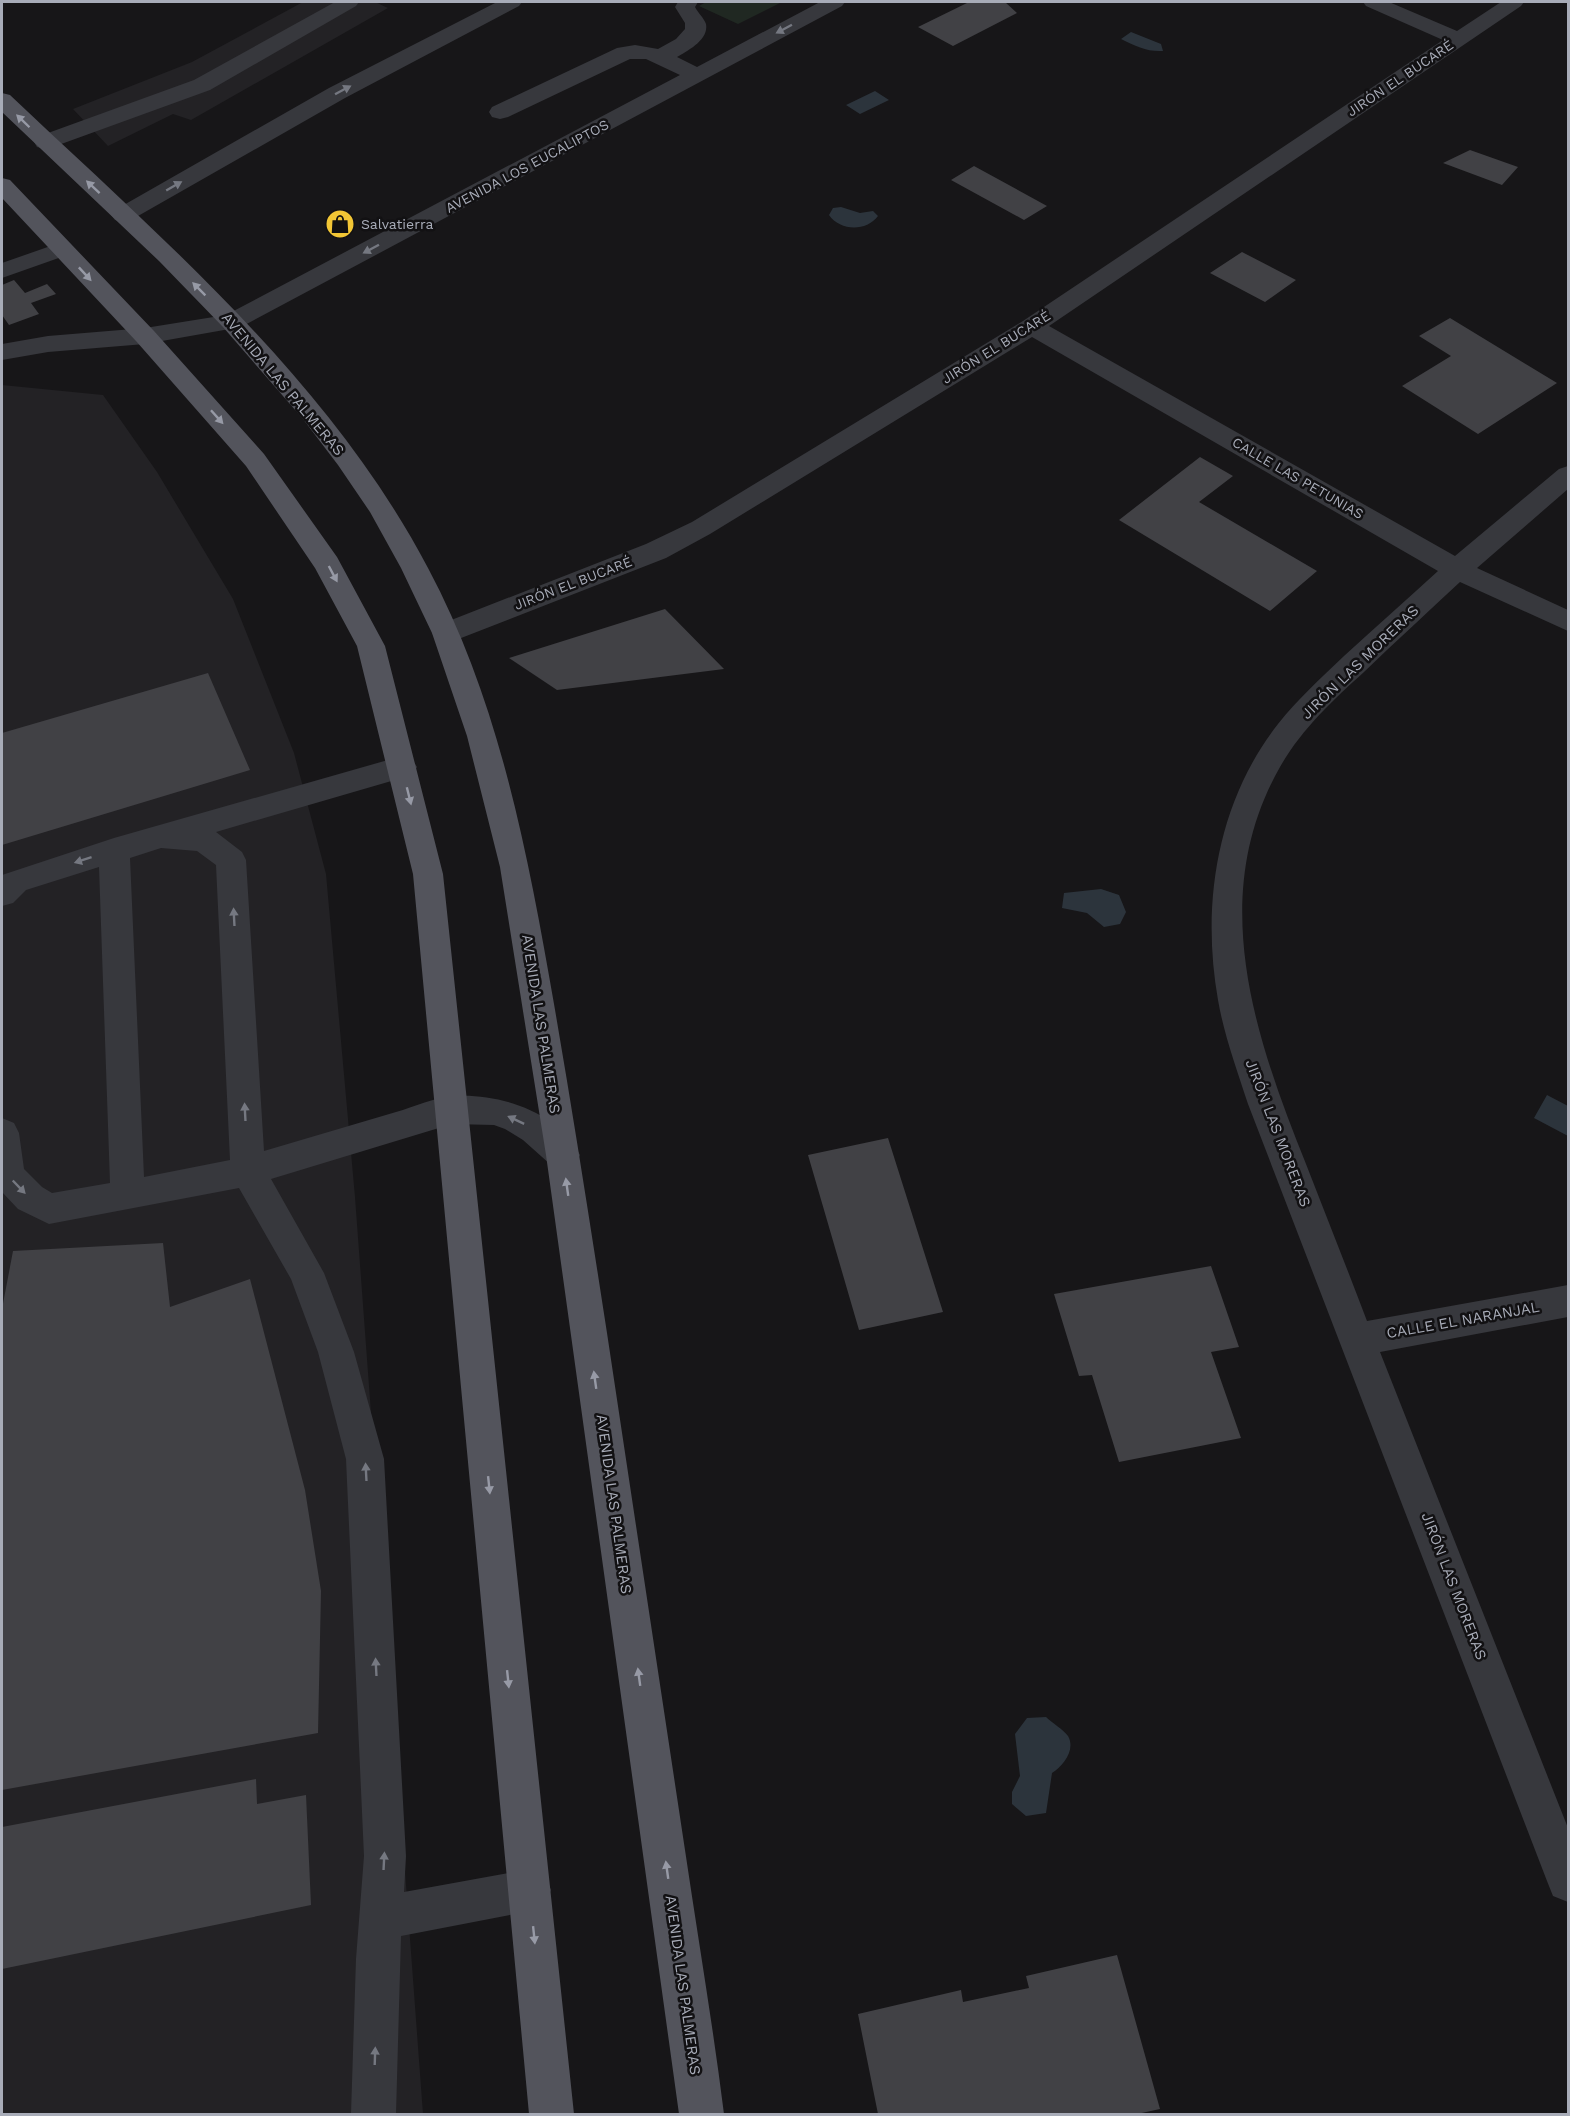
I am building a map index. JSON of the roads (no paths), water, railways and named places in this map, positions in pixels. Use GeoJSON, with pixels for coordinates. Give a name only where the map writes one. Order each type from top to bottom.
{"type":"FeatureCollection","features":[{"type":"Feature","properties":{"kind":"main road","name":"AVENIDA LAS PALMERAS"},"geometry":{"type":"LineString","coordinates":[[2,100],[232,321],[312,413],[381,508],[415,568],[446,633],[482,736],[515,867],[563,1155],[702,2115]]}},
{"type":"Feature","properties":{"kind":"main road"},"geometry":{"type":"LineString","coordinates":[[2,186],[144,336],[255,460],[327,564],[371,646],[428,874],[552,2115]]}},
{"type":"Feature","properties":{"kind":"street"},"geometry":{"type":"LineString","coordinates":[[45,142],[202,85],[349,2]]}},
{"type":"Feature","properties":{"kind":"street"},"geometry":{"type":"LineString","coordinates":[[123,215],[337,93],[512,2]]}},
{"type":"Feature","properties":{"kind":"street"},"geometry":{"type":"LineString","coordinates":[[660,57],[692,38],[696,31],[696,24],[685,7],[688,2]]}},
{"type":"Feature","properties":{"kind":"street","name":"AVENIDA LOS EUCALIPTOS"},"geometry":{"type":"LineString","coordinates":[[2,352],[48,344],[144,336],[232,321],[836,2]]}},
{"type":"Feature","properties":{"kind":"street"},"geometry":{"type":"LineString","coordinates":[[1373,2],[1457,39]]}},
{"type":"Feature","properties":{"kind":"street","name":"JIRÓN EL BUCARÉ"},"geometry":{"type":"LineString","coordinates":[[446,633],[656,551],[701,528],[1032,326],[1514,2]]}},
{"type":"Feature","properties":{"kind":"street"},"geometry":{"type":"LineString","coordinates":[[500,112],[625,53],[646,51],[696,75]]}},
{"type":"Feature","properties":{"kind":"street"},"geometry":{"type":"LineString","coordinates":[[2,272],[62,249]]}},
{"type":"Feature","properties":{"kind":"street","name":"CALLE LAS PETUNIAS"},"geometry":{"type":"LineString","coordinates":[[1032,326],[1456,569],[1569,621]]}},
{"type":"Feature","properties":{"kind":"street","name":"JIRÓN LAS MORERAS"},"geometry":{"type":"LineString","coordinates":[[1569,474],[1456,569],[1338,679],[1287,733],[1267,764],[1251,796],[1236,843],[1229,894],[1228,947],[1234,998],[1246,1050],[1569,1881]]}},
{"type":"Feature","properties":{"kind":"street"},"geometry":{"type":"LineString","coordinates":[[2,894],[15,881],[161,836],[402,767]]}},
{"type":"Feature","properties":{"kind":"street"},"geometry":{"type":"LineString","coordinates":[[161,836],[204,840],[231,860],[248,1171],[306,1273],[336,1352],[365,1459],[385,1856],[380,1918],[373,2115]]}},
{"type":"Feature","properties":{"kind":"street"},"geometry":{"type":"LineString","coordinates":[[114,850],[129,1195]]}},
{"type":"Feature","properties":{"kind":"street"},"geometry":{"type":"LineString","coordinates":[[2,1133],[8,1176],[30,1198],[49,1209],[248,1171],[452,1110],[494,1111],[516,1118],[535,1130],[563,1155]]}},
{"type":"Feature","properties":{"kind":"street","name":"CALLE EL NARANJAL"},"geometry":{"type":"LineString","coordinates":[[1358,1339],[1569,1300]]}},
{"type":"Feature","properties":{"kind":"street"},"geometry":{"type":"LineString","coordinates":[[380,1918],[530,1890]]}},
{"type":"Feature","properties":{"kind":"place","name":"Salvatierra"},"geometry":{"type":"Point","coordinates":[340,224]}}]}
